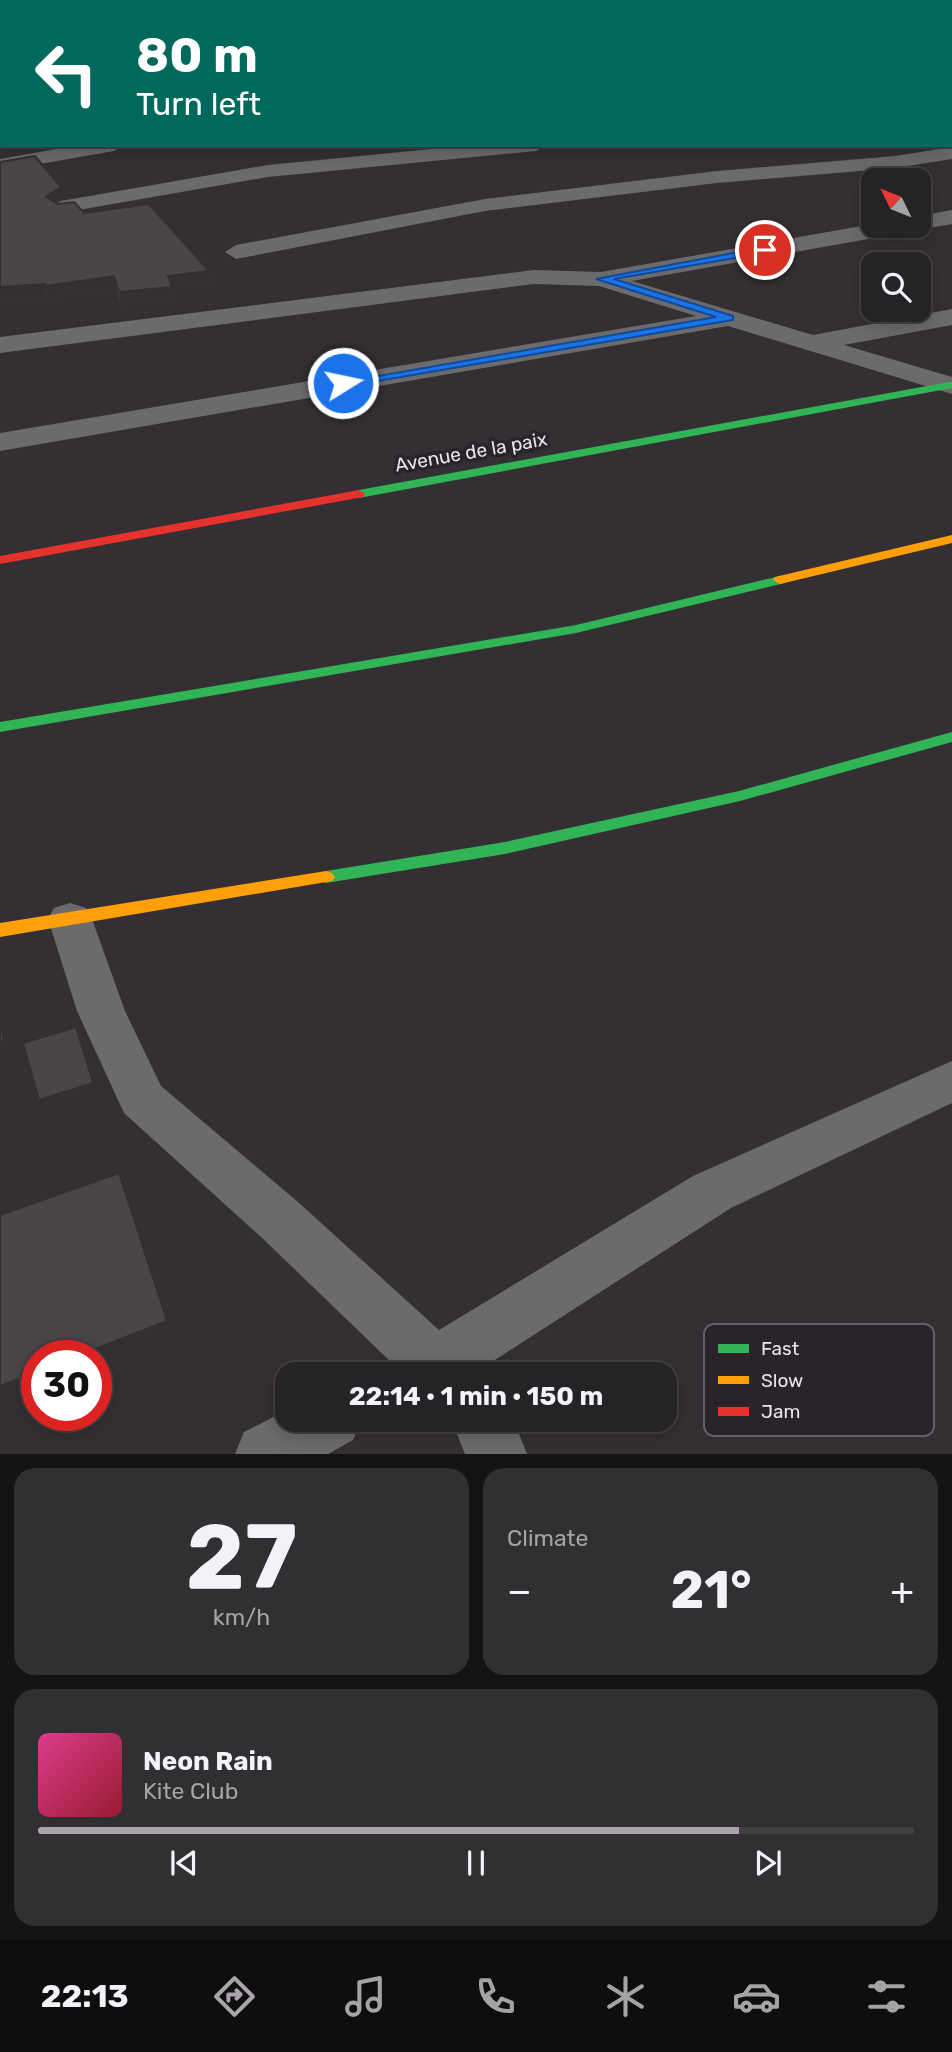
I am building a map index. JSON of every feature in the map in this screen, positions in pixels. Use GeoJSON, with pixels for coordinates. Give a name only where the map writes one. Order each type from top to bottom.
{"type":"FeatureCollection","features":[{"type":"Feature","properties":{"kind":"street"},"geometry":{"type":"LineString","coordinates":[[2,161],[100,147]]}},
{"type":"Feature","properties":{"kind":"street"},"geometry":{"type":"LineString","coordinates":[[61,207],[268,171],[515,147]]}},
{"type":"Feature","properties":{"kind":"street"},"geometry":{"type":"LineString","coordinates":[[236,252],[485,205],[717,177],[895,162],[952,152]]}},
{"type":"Feature","properties":{"kind":"street"},"geometry":{"type":"LineString","coordinates":[[931,221],[952,217]]}},
{"type":"Feature","properties":{"kind":"street"},"geometry":{"type":"LineString","coordinates":[[0,345],[534,277],[601,279],[861,233]]}},
{"type":"Feature","properties":{"kind":"street"},"geometry":{"type":"LineString","coordinates":[[601,279],[951,386]]}},
{"type":"Feature","properties":{"kind":"street"},"geometry":{"type":"LineString","coordinates":[[813,344],[952,317]]}},
{"type":"Feature","properties":{"kind":"street"},"geometry":{"type":"LineString","coordinates":[[0,442],[729,318]]}},
{"type":"Feature","properties":{"kind":"street","name":"Avenue de la paix"},"geometry":{"type":"LineString","coordinates":[[0,560],[951,386]]}},
{"type":"Feature","properties":{"kind":"street"},"geometry":{"type":"LineString","coordinates":[[0,727],[576,629],[952,539]]}},
{"type":"Feature","properties":{"kind":"street"},"geometry":{"type":"LineString","coordinates":[[0,930],[505,848],[740,796],[952,737]]}},
{"type":"Feature","properties":{"kind":"street"},"geometry":{"type":"LineString","coordinates":[[70,919],[101,1011],[142,1099],[279,1219],[423,1362]]}},
{"type":"Feature","properties":{"kind":"street"},"geometry":{"type":"LineString","coordinates":[[446,1362],[712,1192],[952,1081]]}},
{"type":"Feature","properties":{"kind":"street"},"geometry":{"type":"LineString","coordinates":[[266,1454],[307,1432]]}},
{"type":"Feature","properties":{"kind":"street"},"geometry":{"type":"LineString","coordinates":[[487,1432],[496,1454]]}},
{"type":"Feature","properties":{"kind":"building"},"geometry":{"type":"Polygon","coordinates":[[[35,156],[61,187],[46,197],[58,204],[74,202],[84,213],[149,204],[209,271],[168,276],[172,287],[119,292],[114,276],[46,286],[0,287],[0,162],[35,156]]]}},
{"type":"Feature","properties":{"kind":"building"},"geometry":{"type":"Polygon","coordinates":[[[0,1023],[4,1041],[0,1042],[0,1023]]]}},
{"type":"Feature","properties":{"kind":"building"},"geometry":{"type":"Polygon","coordinates":[[[76,1027],[93,1083],[39,1100],[23,1043],[76,1027]]]}},
{"type":"Feature","properties":{"kind":"building"},"geometry":{"type":"Polygon","coordinates":[[[119,1173],[167,1321],[112,1342],[112,1340],[21,1340],[21,1378],[0,1386],[0,1215],[119,1173]]]}},
{"type":"Feature","properties":{"kind":"traffic: fast"},"geometry":{"type":"LineString","coordinates":[[359,494],[949,385]]}},
{"type":"Feature","properties":{"kind":"traffic: fast"},"geometry":{"type":"LineString","coordinates":[[0,727],[576,629],[780,580]]}},
{"type":"Feature","properties":{"kind":"traffic: fast"},"geometry":{"type":"LineString","coordinates":[[326,877],[505,848],[740,796],[952,737]]}},
{"type":"Feature","properties":{"kind":"traffic: slow"},"geometry":{"type":"LineString","coordinates":[[780,580],[952,539]]}},
{"type":"Feature","properties":{"kind":"traffic: slow"},"geometry":{"type":"LineString","coordinates":[[0,930],[326,877]]}},
{"type":"Feature","properties":{"kind":"traffic: jam"},"geometry":{"type":"LineString","coordinates":[[0,560],[359,494]]}},
{"type":"Feature","properties":{"kind":"route"},"geometry":{"type":"LineString","coordinates":[[343,383],[729,318],[601,279],[765,250]]}}]}
